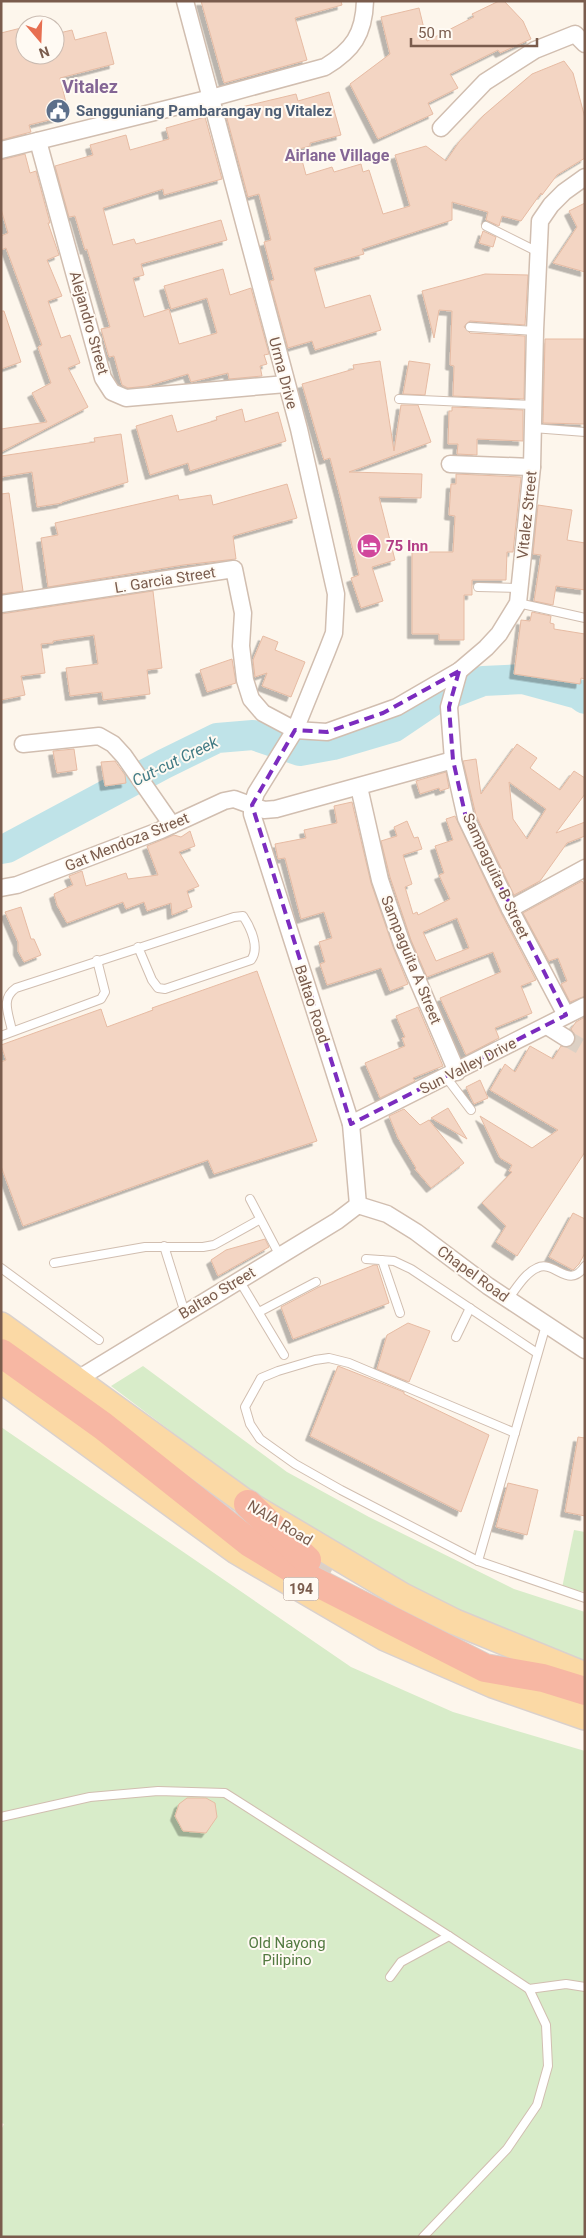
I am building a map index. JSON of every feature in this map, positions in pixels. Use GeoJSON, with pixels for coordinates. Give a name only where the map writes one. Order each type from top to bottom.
{"type":"FeatureCollection","features":[{"type":"Feature","properties":{"kind":"highway"},"geometry":{"type":"LineString","coordinates":[[1,1353],[97,1422],[250,1543],[304,1576],[485,1668],[543,1678],[585,1691]]}},
{"type":"Feature","properties":{"kind":"highway"},"geometry":{"type":"LineString","coordinates":[[248,1504],[307,1560]]}},
{"type":"Feature","properties":{"kind":"highway"},"geometry":{"type":"LineString","coordinates":[[331,1572],[447,1634],[543,1678]]}},
{"type":"Feature","properties":{"kind":"main road","name":"NAIA Road"},"geometry":{"type":"LineString","coordinates":[[1,1325],[248,1504],[404,1596],[503,1643],[585,1675]]}},
{"type":"Feature","properties":{"kind":"main road","name":"194"},"geometry":{"type":"LineString","coordinates":[[1,1380],[236,1552],[377,1633],[493,1685],[585,1717]]}},
{"type":"Feature","properties":{"kind":"street","name":"Urma Drive"},"geometry":{"type":"LineString","coordinates":[[185,1],[301,438],[336,594],[334,633],[287,743],[252,805]]}},
{"type":"Feature","properties":{"kind":"street"},"geometry":{"type":"LineString","coordinates":[[1,150],[325,67],[350,49],[364,19],[365,1]]}},
{"type":"Feature","properties":{"kind":"street"},"geometry":{"type":"LineString","coordinates":[[441,128],[485,82],[535,50],[575,34],[585,44]]}},
{"type":"Feature","properties":{"kind":"street","name":"Alejandro Street"},"geometry":{"type":"LineString","coordinates":[[38,140],[103,378],[112,392],[126,398],[286,384]]}},
{"type":"Feature","properties":{"kind":"street","name":"Vitalez Street"},"geometry":{"type":"LineString","coordinates":[[287,743],[327,732],[397,707],[459,671],[486,648],[498,634],[518,595],[532,467],[540,221],[551,204],[585,177]]}},
{"type":"Feature","properties":{"kind":"street"},"geometry":{"type":"LineString","coordinates":[[450,464],[532,467]]}},
{"type":"Feature","properties":{"kind":"street","name":"L. Garcia Street"},"geometry":{"type":"LineString","coordinates":[[1,604],[234,569],[243,613],[241,646],[245,680],[251,699],[287,743]]}},
{"type":"Feature","properties":{"kind":"street","name":"Sampaguita B Street"},"geometry":{"type":"LineString","coordinates":[[459,671],[449,707],[452,760],[466,818],[510,909],[566,1015]]}},
{"type":"Feature","properties":{"kind":"street"},"geometry":{"type":"LineString","coordinates":[[23,744],[99,736],[113,744],[142,780],[172,825]]}},
{"type":"Feature","properties":{"kind":"street"},"geometry":{"type":"LineString","coordinates":[[252,805],[264,810],[276,809],[452,760]]}},
{"type":"Feature","properties":{"kind":"street","name":"Sampaguita A Street"},"geometry":{"type":"LineString","coordinates":[[359,786],[380,880],[402,944],[452,1075]]}},
{"type":"Feature","properties":{"kind":"street","name":"Gat Mendoza Street"},"geometry":{"type":"LineString","coordinates":[[1,888],[17,885],[172,825],[224,800],[234,799],[252,805]]}},
{"type":"Feature","properties":{"kind":"street","name":"Baltao Road"},"geometry":{"type":"LineString","coordinates":[[252,805],[254,822],[351,1124],[358,1205]]}},
{"type":"Feature","properties":{"kind":"street"},"geometry":{"type":"LineString","coordinates":[[510,909],[585,868]]}},
{"type":"Feature","properties":{"kind":"street","name":"Sun Valley Drive"},"geometry":{"type":"LineString","coordinates":[[351,1124],[452,1075],[585,1006]]}},
{"type":"Feature","properties":{"kind":"street"},"geometry":{"type":"LineString","coordinates":[[547,1026],[566,1038]]}},
{"type":"Feature","properties":{"kind":"street","name":"Baltao Street"},"geometry":{"type":"LineString","coordinates":[[76,1380],[280,1256],[358,1205]]}},
{"type":"Feature","properties":{"kind":"street","name":"Chapel Road"},"geometry":{"type":"LineString","coordinates":[[358,1205],[387,1214],[416,1232],[508,1300],[585,1350]]}},
{"type":"Feature","properties":{"kind":"lane"},"geometry":{"type":"LineString","coordinates":[[486,226],[538,252]]}},
{"type":"Feature","properties":{"kind":"lane"},"geometry":{"type":"LineString","coordinates":[[470,327],[535,331]]}},
{"type":"Feature","properties":{"kind":"lane"},"geometry":{"type":"LineString","coordinates":[[399,399],[533,405]]}},
{"type":"Feature","properties":{"kind":"lane"},"geometry":{"type":"LineString","coordinates":[[533,428],[585,432]]}},
{"type":"Feature","properties":{"kind":"lane"},"geometry":{"type":"LineString","coordinates":[[478,587],[518,595],[585,618]]}},
{"type":"Feature","properties":{"kind":"lane"},"geometry":{"type":"LineString","coordinates":[[12,1031],[5,1000],[9,992],[97,960],[138,947],[234,917],[243,916],[248,923],[256,948],[255,955],[250,960],[165,989],[158,988],[152,980],[138,947]]}},
{"type":"Feature","properties":{"kind":"lane"},"geometry":{"type":"LineString","coordinates":[[1,1036],[101,999],[105,992],[97,960]]}},
{"type":"Feature","properties":{"kind":"lane"},"geometry":{"type":"LineString","coordinates":[[452,1075],[471,1110]]}},
{"type":"Feature","properties":{"kind":"lane"},"geometry":{"type":"LineString","coordinates":[[250,1199],[259,1220],[280,1256]]}},
{"type":"Feature","properties":{"kind":"lane"},"geometry":{"type":"LineString","coordinates":[[54,1263],[145,1247],[203,1247],[214,1245],[259,1220]]}},
{"type":"Feature","properties":{"kind":"lane"},"geometry":{"type":"LineString","coordinates":[[164,1246],[185,1314]]}},
{"type":"Feature","properties":{"kind":"lane"},"geometry":{"type":"LineString","coordinates":[[366,1258],[394,1262],[411,1269],[537,1353]]}},
{"type":"Feature","properties":{"kind":"lane"},"geometry":{"type":"LineString","coordinates":[[382,1260],[400,1313]]}},
{"type":"Feature","properties":{"kind":"lane"},"geometry":{"type":"LineString","coordinates":[[508,1300],[519,1284],[535,1268],[547,1266],[568,1276],[573,1276],[585,1266]]}},
{"type":"Feature","properties":{"kind":"lane"},"geometry":{"type":"LineString","coordinates":[[1,1268],[99,1340]]}},
{"type":"Feature","properties":{"kind":"lane"},"geometry":{"type":"LineString","coordinates":[[239,1280],[284,1355]]}},
{"type":"Feature","properties":{"kind":"lane"},"geometry":{"type":"LineString","coordinates":[[258,1312],[316,1282]]}},
{"type":"Feature","properties":{"kind":"lane"},"geometry":{"type":"LineString","coordinates":[[456,1337],[470,1308]]}},
{"type":"Feature","properties":{"kind":"lane"},"geometry":{"type":"LineString","coordinates":[[478,1562],[546,1325]]}},
{"type":"Feature","properties":{"kind":"lane"},"geometry":{"type":"LineString","coordinates":[[515,1433],[349,1363],[329,1358],[296,1365],[261,1378],[245,1407],[250,1424],[260,1439],[295,1464],[478,1562],[585,1598]]}},
{"type":"Feature","properties":{"kind":"lane"},"geometry":{"type":"LineString","coordinates":[[1,1817],[90,1797],[158,1791],[226,1793],[529,1989],[546,2025],[548,2066],[537,2106],[507,2149],[423,2237]]}},
{"type":"Feature","properties":{"kind":"lane"},"geometry":{"type":"LineString","coordinates":[[390,1977],[401,1962],[449,1936]]}},
{"type":"Feature","properties":{"kind":"lane"},"geometry":{"type":"LineString","coordinates":[[529,1989],[566,1984],[585,1987]]}},
{"type":"Feature","properties":{"kind":"highlighted area"},"geometry":{"type":"Polygon","coordinates":[[[459,671],[449,707],[453,760],[466,818],[566,1015],[351,1124],[252,805],[295,730],[327,732],[383,713],[459,671]]]}},
{"type":"Feature","properties":{"kind":"green space"},"geometry":{"type":"Polygon","coordinates":[[[143,1366],[287,1472],[369,1517],[514,1589],[585,1612],[585,1662],[481,1620],[405,1584],[344,1551],[276,1507],[209,1460],[111,1386],[143,1366]]]}},
{"type":"Feature","properties":{"kind":"green space","name":"Old Nayong Pilipino"},"geometry":{"type":"Polygon","coordinates":[[[1,1427],[351,1667],[453,1712],[585,1751],[585,2237],[1,2237],[1,2130],[4,2124],[1,2123],[1,1427]]]}},
{"type":"Feature","properties":{"kind":"green space"},"geometry":{"type":"Polygon","coordinates":[[[574,1530],[585,1532],[585,1592],[562,1588],[574,1530]]]}},
{"type":"Feature","properties":{"kind":"building"},"geometry":{"type":"Polygon","coordinates":[[[201,1],[341,1],[342,5],[295,18],[307,60],[224,83],[201,1]]]}},
{"type":"Feature","properties":{"kind":"building"},"geometry":{"type":"Polygon","coordinates":[[[499,1],[504,1],[523,21],[531,39],[500,53],[498,50],[450,74],[458,88],[428,103],[433,114],[378,139],[350,84],[390,54],[381,17],[419,8],[427,41],[474,17],[472,14],[499,1]]]}},
{"type":"Feature","properties":{"kind":"building"},"geometry":{"type":"Polygon","coordinates":[[[15,30],[15,65],[65,65],[65,32],[72,30],[75,40],[106,32],[114,64],[60,78],[69,115],[29,125],[31,132],[1,140],[1,33],[15,30]]]}},
{"type":"Feature","properties":{"kind":"building"},"geometry":{"type":"Polygon","coordinates":[[[564,61],[573,73],[585,118],[585,158],[557,175],[542,195],[541,193],[521,221],[502,216],[499,226],[486,220],[488,212],[452,202],[452,220],[362,249],[364,254],[314,268],[325,308],[370,295],[381,330],[315,350],[312,341],[288,348],[270,281],[274,280],[264,242],[271,240],[259,194],[248,197],[225,111],[296,94],[298,101],[329,92],[341,135],[310,143],[310,146],[299,149],[306,175],[332,167],[334,172],[361,164],[363,172],[369,170],[383,214],[410,206],[395,155],[426,146],[446,161],[459,142],[484,115],[532,74],[564,61]]]}},
{"type":"Feature","properties":{"kind":"building"},"geometry":{"type":"Polygon","coordinates":[[[205,117],[222,179],[164,195],[163,189],[103,208],[113,245],[134,239],[136,244],[221,220],[227,240],[141,264],[144,275],[133,278],[144,317],[169,309],[179,344],[217,333],[207,298],[171,309],[164,286],[223,269],[230,295],[251,288],[269,354],[264,355],[267,364],[260,366],[262,376],[229,379],[228,373],[191,382],[188,374],[147,386],[128,388],[122,385],[114,356],[109,357],[101,329],[110,327],[87,249],[85,250],[75,216],[69,217],[55,166],[93,155],[90,145],[126,135],[130,150],[169,139],[166,128],[205,117]]]}},
{"type":"Feature","properties":{"kind":"building"},"geometry":{"type":"Polygon","coordinates":[[[25,154],[30,173],[36,171],[50,223],[48,223],[59,255],[47,260],[62,296],[48,301],[61,338],[70,335],[80,363],[68,368],[88,407],[1,452],[1,429],[47,422],[32,393],[51,383],[38,347],[42,345],[6,248],[1,250],[1,236],[8,233],[1,209],[1,160],[25,154]]]}},
{"type":"Feature","properties":{"kind":"building"},"geometry":{"type":"Polygon","coordinates":[[[585,203],[585,272],[553,263],[577,227],[569,211],[585,203]]]}},
{"type":"Feature","properties":{"kind":"building"},"geometry":{"type":"Polygon","coordinates":[[[483,231],[496,237],[493,247],[479,243],[483,231]]]}},
{"type":"Feature","properties":{"kind":"building"},"geometry":{"type":"Polygon","coordinates":[[[485,274],[528,275],[525,325],[470,321],[464,327],[470,333],[525,336],[524,399],[453,396],[454,366],[450,365],[452,311],[439,310],[434,338],[422,291],[485,274]]]}},
{"type":"Feature","properties":{"kind":"building"},"geometry":{"type":"Polygon","coordinates":[[[1,311],[4,311],[21,362],[1,369],[1,311]]]}},
{"type":"Feature","properties":{"kind":"building"},"geometry":{"type":"Polygon","coordinates":[[[545,339],[585,339],[585,424],[543,423],[545,339]]]}},
{"type":"Feature","properties":{"kind":"building"},"geometry":{"type":"Polygon","coordinates":[[[380,361],[394,451],[401,405],[418,405],[431,442],[349,472],[422,474],[421,498],[379,497],[395,560],[372,567],[383,601],[361,608],[351,578],[359,575],[330,458],[324,460],[302,384],[354,369],[353,365],[380,361]]]}},
{"type":"Feature","properties":{"kind":"building"},"geometry":{"type":"Polygon","coordinates":[[[409,361],[430,364],[425,395],[403,394],[409,361]]]}},
{"type":"Feature","properties":{"kind":"building"},"geometry":{"type":"Polygon","coordinates":[[[452,407],[523,410],[523,441],[477,439],[477,455],[457,454],[458,444],[448,444],[449,411],[452,411],[452,407]]]}},
{"type":"Feature","properties":{"kind":"building"},"geometry":{"type":"Polygon","coordinates":[[[242,409],[245,422],[278,412],[286,441],[190,471],[188,463],[150,475],[136,426],[172,415],[177,432],[217,420],[216,417],[242,409]]]}},
{"type":"Feature","properties":{"kind":"building"},"geometry":{"type":"Polygon","coordinates":[[[121,434],[128,482],[62,503],[37,507],[32,472],[1,477],[1,456],[95,442],[94,438],[121,434]]]}},
{"type":"Feature","properties":{"kind":"building"},"geometry":{"type":"Polygon","coordinates":[[[456,474],[521,477],[513,552],[507,552],[506,580],[472,580],[472,595],[464,595],[464,640],[439,640],[439,634],[412,634],[412,552],[453,552],[455,516],[449,515],[451,484],[456,484],[456,474]]]}},
{"type":"Feature","properties":{"kind":"building"},"geometry":{"type":"Polygon","coordinates":[[[287,484],[297,518],[233,536],[236,559],[183,565],[48,587],[41,538],[58,535],[55,523],[178,495],[179,500],[211,495],[213,505],[287,484]]]}},
{"type":"Feature","properties":{"kind":"building"},"geometry":{"type":"Polygon","coordinates":[[[9,493],[23,591],[1,594],[1,494],[9,493]]]}},
{"type":"Feature","properties":{"kind":"building"},"geometry":{"type":"Polygon","coordinates":[[[538,505],[572,510],[567,540],[585,543],[585,590],[556,586],[553,605],[534,601],[541,555],[533,554],[538,505]]]}},
{"type":"Feature","properties":{"kind":"building"},"geometry":{"type":"Polygon","coordinates":[[[153,591],[162,668],[147,670],[150,694],[103,700],[102,692],[70,696],[66,668],[98,664],[94,635],[41,644],[45,673],[21,676],[25,695],[1,700],[1,614],[153,591]]]}},
{"type":"Feature","properties":{"kind":"building"},"geometry":{"type":"Polygon","coordinates":[[[532,612],[551,616],[550,623],[554,624],[554,629],[585,634],[585,679],[581,678],[580,684],[514,674],[521,620],[530,621],[532,612]]]}},
{"type":"Feature","properties":{"kind":"building"},"geometry":{"type":"Polygon","coordinates":[[[263,636],[278,642],[275,650],[305,662],[291,697],[262,686],[267,673],[255,677],[253,660],[263,636]]]}},
{"type":"Feature","properties":{"kind":"building"},"geometry":{"type":"Polygon","coordinates":[[[232,659],[236,683],[207,692],[200,670],[232,659]]]}},
{"type":"Feature","properties":{"kind":"building"},"geometry":{"type":"Polygon","coordinates":[[[517,744],[537,758],[530,768],[560,790],[574,771],[585,778],[585,794],[556,833],[585,822],[585,836],[567,843],[540,881],[514,895],[476,815],[463,761],[476,759],[481,794],[517,744]],[[509,782],[513,819],[527,839],[546,809],[509,782]]]}},
{"type":"Feature","properties":{"kind":"building"},"geometry":{"type":"Polygon","coordinates":[[[74,749],[77,770],[57,773],[53,751],[74,749]]]}},
{"type":"Feature","properties":{"kind":"building"},"geometry":{"type":"Polygon","coordinates":[[[115,761],[125,775],[126,783],[105,786],[101,762],[115,761]]]}},
{"type":"Feature","properties":{"kind":"building"},"geometry":{"type":"Polygon","coordinates":[[[446,772],[449,788],[440,791],[439,788],[420,794],[416,781],[446,772]]]}},
{"type":"Feature","properties":{"kind":"building"},"geometry":{"type":"Polygon","coordinates":[[[352,802],[371,883],[408,984],[390,991],[381,968],[327,985],[320,964],[325,962],[319,942],[332,938],[324,912],[301,919],[285,858],[278,859],[275,844],[306,838],[304,830],[337,823],[334,806],[352,802]]]}},
{"type":"Feature","properties":{"kind":"building"},"geometry":{"type":"Polygon","coordinates":[[[455,816],[501,913],[536,980],[521,986],[532,1013],[495,1028],[499,1038],[466,1055],[440,998],[501,972],[493,952],[427,977],[411,940],[390,877],[381,841],[397,836],[394,827],[407,821],[414,838],[418,837],[422,849],[403,855],[412,884],[405,887],[413,914],[417,912],[418,915],[450,899],[439,875],[444,873],[435,846],[453,840],[446,819],[455,816]],[[457,918],[423,932],[436,961],[469,948],[457,918]]]}},
{"type":"Feature","properties":{"kind":"building"},"geometry":{"type":"Polygon","coordinates":[[[190,831],[195,846],[179,852],[199,886],[187,891],[192,907],[172,915],[171,903],[147,911],[144,902],[126,909],[123,902],[67,923],[57,905],[54,894],[73,885],[69,876],[82,871],[86,886],[126,873],[128,879],[158,875],[147,846],[174,835],[181,837],[190,831]]]}},
{"type":"Feature","properties":{"kind":"building"},"geometry":{"type":"Polygon","coordinates":[[[582,881],[585,885],[585,996],[570,1002],[561,984],[567,981],[558,958],[549,961],[523,913],[582,881]]]}},
{"type":"Feature","properties":{"kind":"building"},"geometry":{"type":"Polygon","coordinates":[[[21,907],[31,939],[34,939],[41,955],[24,962],[18,951],[18,942],[5,912],[21,907]]]}},
{"type":"Feature","properties":{"kind":"building"},"geometry":{"type":"Polygon","coordinates":[[[257,971],[317,1141],[214,1174],[208,1160],[23,1226],[1,1166],[1,1062],[6,1060],[1,1045],[101,1009],[107,1027],[153,1010],[152,1008],[257,971]]]}},
{"type":"Feature","properties":{"kind":"building"},"geometry":{"type":"Polygon","coordinates":[[[418,1007],[443,1066],[413,1078],[415,1081],[380,1098],[365,1063],[405,1046],[402,1038],[405,1037],[396,1016],[418,1007]]]}},
{"type":"Feature","properties":{"kind":"building"},"geometry":{"type":"Polygon","coordinates":[[[585,1017],[585,1152],[517,1256],[496,1242],[506,1226],[482,1203],[512,1172],[509,1171],[512,1165],[500,1158],[480,1116],[532,1148],[558,1130],[490,1090],[505,1064],[515,1072],[530,1046],[553,1059],[561,1046],[571,1047],[576,1038],[571,1029],[576,1022],[585,1017]]]}},
{"type":"Feature","properties":{"kind":"building"},"geometry":{"type":"Polygon","coordinates":[[[480,1080],[488,1098],[474,1104],[466,1087],[480,1080]]]}},
{"type":"Feature","properties":{"kind":"building"},"geometry":{"type":"Polygon","coordinates":[[[448,1108],[467,1139],[431,1118],[448,1108]]]}},
{"type":"Feature","properties":{"kind":"building"},"geometry":{"type":"Polygon","coordinates":[[[404,1109],[420,1125],[429,1120],[464,1163],[431,1188],[415,1169],[398,1138],[389,1116],[404,1109]]]}},
{"type":"Feature","properties":{"kind":"building"},"geometry":{"type":"Polygon","coordinates":[[[573,1213],[585,1219],[585,1253],[573,1270],[549,1257],[573,1213]]]}},
{"type":"Feature","properties":{"kind":"building"},"geometry":{"type":"Polygon","coordinates":[[[265,1239],[269,1247],[218,1276],[211,1260],[226,1250],[265,1239]]]}},
{"type":"Feature","properties":{"kind":"building"},"geometry":{"type":"Polygon","coordinates":[[[377,1265],[389,1303],[293,1339],[281,1307],[319,1287],[377,1265]]]}},
{"type":"Feature","properties":{"kind":"building"},"geometry":{"type":"Polygon","coordinates":[[[408,1323],[430,1331],[409,1382],[377,1369],[387,1335],[408,1323]]]}},
{"type":"Feature","properties":{"kind":"building"},"geometry":{"type":"Polygon","coordinates":[[[338,1366],[404,1392],[404,1394],[489,1435],[461,1512],[310,1436],[338,1366]]]}},
{"type":"Feature","properties":{"kind":"building"},"geometry":{"type":"Polygon","coordinates":[[[578,1437],[585,1438],[585,1516],[565,1512],[578,1437]]]}},
{"type":"Feature","properties":{"kind":"building"},"geometry":{"type":"Polygon","coordinates":[[[508,1483],[538,1490],[527,1535],[496,1527],[508,1483]]]}},
{"type":"Feature","properties":{"kind":"building"},"geometry":{"type":"Polygon","coordinates":[[[187,1798],[206,1798],[215,1803],[217,1817],[206,1833],[183,1831],[175,1816],[179,1804],[187,1798]]]}},
{"type":"Feature","properties":{"kind":"waterway","name":"Cut-cut Creek"},"geometry":{"type":"LineString","coordinates":[[1,849],[7,848],[164,764],[217,738],[253,735],[300,751],[333,745],[394,727],[434,700],[483,681],[523,679],[578,694],[585,699]]}},
{"type":"Feature","properties":{"kind":"tunnel"},"geometry":{"type":"LineString","coordinates":[[566,1038],[585,1049]]}},
{"type":"Feature","properties":{"kind":"tunnel"},"geometry":{"type":"LineString","coordinates":[[307,1560],[331,1572]]}},
{"type":"Feature","properties":{"kind":"place","name":"Sangguniang Pambarangay ng Vitalez"},"geometry":{"type":"Point","coordinates":[58,111]}},
{"type":"Feature","properties":{"kind":"place","name":"75 Inn"},"geometry":{"type":"Point","coordinates":[369,546]}},
{"type":"Feature","properties":{"kind":"district","name":"Vitalez"},"geometry":{"type":"Point","coordinates":[90,86]}},
{"type":"Feature","properties":{"kind":"district","name":"Airlane Village"},"geometry":{"type":"Point","coordinates":[337,155]}}]}
